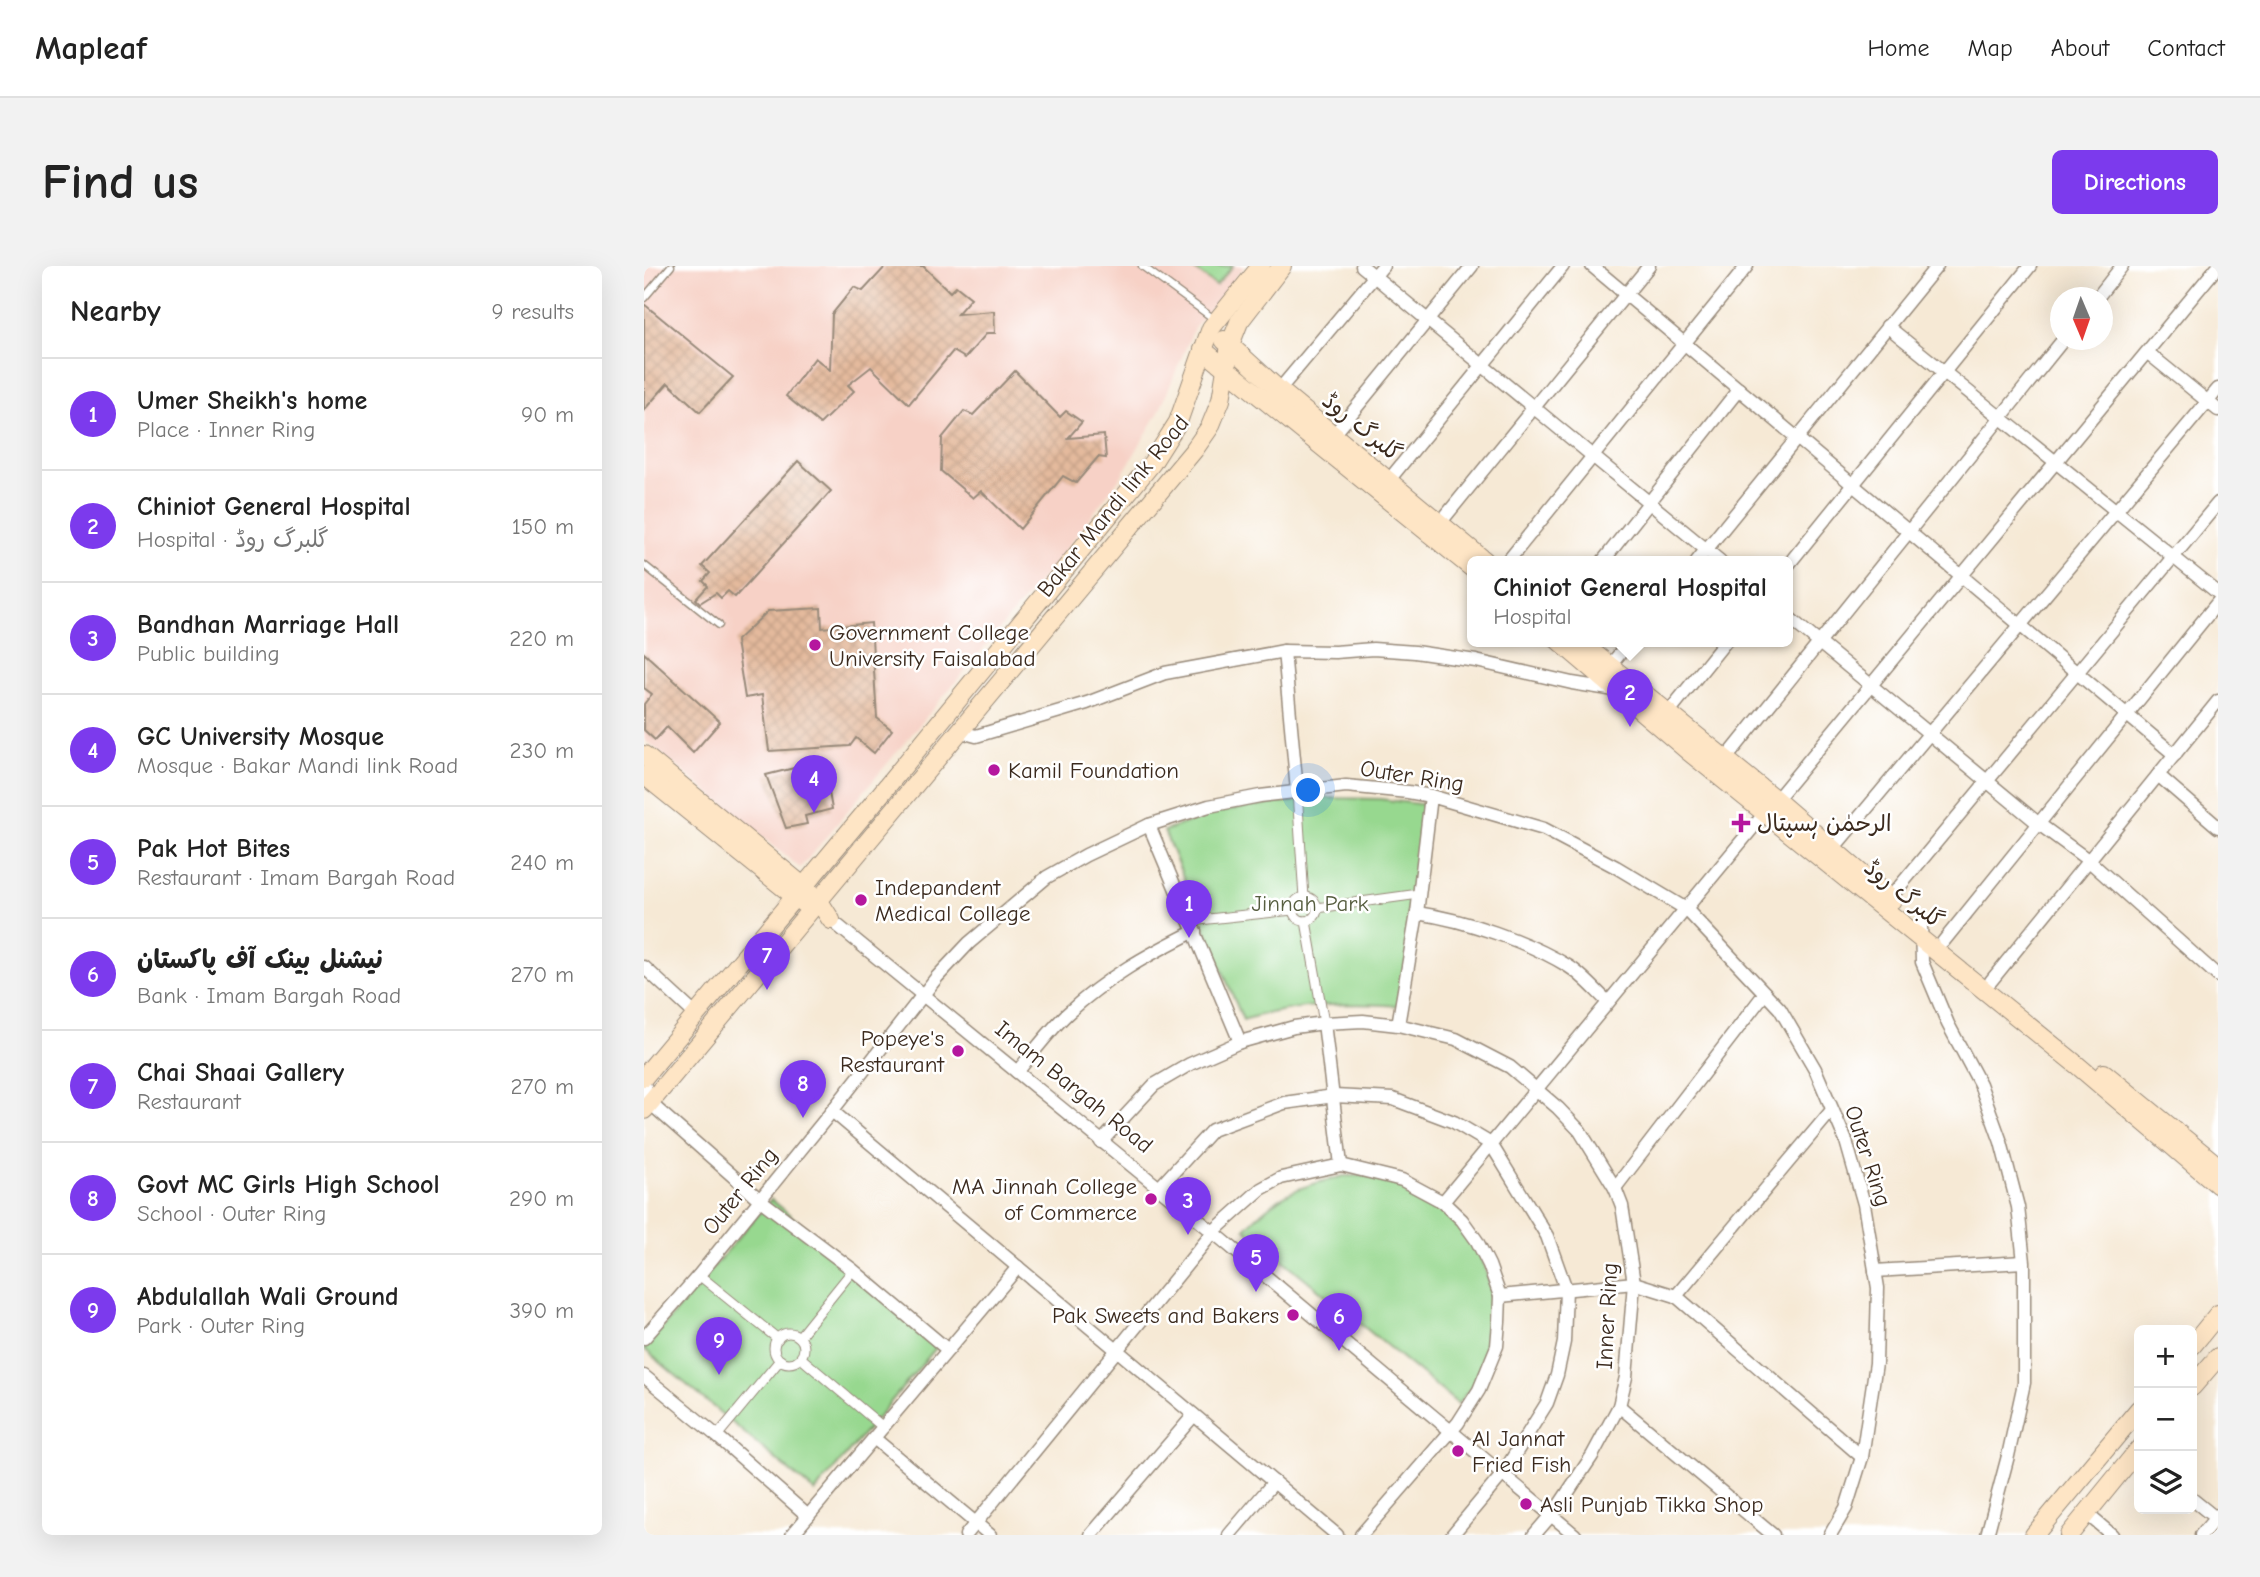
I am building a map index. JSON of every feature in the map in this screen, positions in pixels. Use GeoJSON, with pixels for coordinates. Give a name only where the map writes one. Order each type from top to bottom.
{"type":"FeatureCollection","features":[{"type":"Feature","properties":{"kind":"main road","name":"Bakar Mandi link Road"},"geometry":{"type":"LineString","coordinates":[[644,1077],[1152,463],[1178,422],[1214,324],[1261,266]]}},
{"type":"Feature","properties":{"kind":"main road","name":"Bakar Mandi link Road"},"geometry":{"type":"LineString","coordinates":[[647,1107],[1194,450],[1210,427],[1221,400],[1230,345],[1239,322],[1282,266]]}},
{"type":"Feature","properties":{"kind":"main road","name":"گلبرگ روڈ"},"geometry":{"type":"LineString","coordinates":[[1214,324],[1230,345],[1279,390],[1479,556]]}},
{"type":"Feature","properties":{"kind":"main road","name":"گلبرگ روڈ"},"geometry":{"type":"LineString","coordinates":[[1203,350],[1467,564]]}},
{"type":"Feature","properties":{"kind":"main road","name":"گلبرگ روڈ"},"geometry":{"type":"LineString","coordinates":[[1566,647],[1770,807],[2218,1185]]}},
{"type":"Feature","properties":{"kind":"main road","name":"گلبرگ روڈ"},"geometry":{"type":"LineString","coordinates":[[1586,647],[1725,760],[1770,807],[1832,850],[1890,898],[1922,933],[1943,942],[2218,1166]]}},
{"type":"Feature","properties":{"kind":"main road","name":"Imam Bargah Road"},"geometry":{"type":"LineString","coordinates":[[644,755],[799,892]]}},
{"type":"Feature","properties":{"kind":"main road","name":"Imam Bargah Road"},"geometry":{"type":"LineString","coordinates":[[644,775],[816,905],[831,920]]}},
{"type":"Feature","properties":{"kind":"main road"},"geometry":{"type":"LineString","coordinates":[[2197,1340],[2218,1314]]}},
{"type":"Feature","properties":{"kind":"main road"},"geometry":{"type":"LineString","coordinates":[[2197,1381],[2218,1357]]}},
{"type":"Feature","properties":{"kind":"main road"},"geometry":{"type":"LineString","coordinates":[[2034,1535],[2134,1415]]}},
{"type":"Feature","properties":{"kind":"main road"},"geometry":{"type":"LineString","coordinates":[[2069,1535],[2134,1458]]}},
{"type":"Feature","properties":{"kind":"street"},"geometry":{"type":"LineString","coordinates":[[1363,266],[1378,271],[1428,321],[1714,556]]}},
{"type":"Feature","properties":{"kind":"street"},"geometry":{"type":"LineString","coordinates":[[1333,436],[1472,266]]}},
{"type":"Feature","properties":{"kind":"street"},"geometry":{"type":"LineString","coordinates":[[1389,481],[1563,266]]}},
{"type":"Feature","properties":{"kind":"street"},"geometry":{"type":"LineString","coordinates":[[1592,266],[2175,755]]}},
{"type":"Feature","properties":{"kind":"street"},"geometry":{"type":"LineString","coordinates":[[1440,523],[1649,266]]}},
{"type":"Feature","properties":{"kind":"street"},"geometry":{"type":"LineString","coordinates":[[1512,556],[1746,266]]}},
{"type":"Feature","properties":{"kind":"street"},"geometry":{"type":"LineString","coordinates":[[1701,556],[1937,266]]}},
{"type":"Feature","properties":{"kind":"street"},"geometry":{"type":"LineString","coordinates":[[1793,558],[2030,266]]}},
{"type":"Feature","properties":{"kind":"street"},"geometry":{"type":"LineString","coordinates":[[2106,287],[2122,266]]}},
{"type":"Feature","properties":{"kind":"street"},"geometry":{"type":"LineString","coordinates":[[1443,1202],[2218,266]]}},
{"type":"Feature","properties":{"kind":"street"},"geometry":{"type":"LineString","coordinates":[[1279,390],[1378,271]]}},
{"type":"Feature","properties":{"kind":"street"},"geometry":{"type":"LineString","coordinates":[[1887,326],[2218,593]]}},
{"type":"Feature","properties":{"kind":"street"},"geometry":{"type":"LineString","coordinates":[[1725,760],[2055,350]]}},
{"type":"Feature","properties":{"kind":"street"},"geometry":{"type":"LineString","coordinates":[[2148,353],[2213,406]]}},
{"type":"Feature","properties":{"kind":"street"},"geometry":{"type":"LineString","coordinates":[[1607,556],[1739,389]]}},
{"type":"Feature","properties":{"kind":"street"},"geometry":{"type":"LineString","coordinates":[[1832,850],[2116,511],[2213,406],[2218,389]]}},
{"type":"Feature","properties":{"kind":"street"},"geometry":{"type":"LineString","coordinates":[[1890,898],[2218,502]]}},
{"type":"Feature","properties":{"kind":"street"},"geometry":{"type":"LineString","coordinates":[[1943,942],[2218,602]]}},
{"type":"Feature","properties":{"kind":"street"},"geometry":{"type":"LineString","coordinates":[[1793,622],[2039,824],[2088,860],[2218,976]]}},
{"type":"Feature","properties":{"kind":"street"},"geometry":{"type":"LineString","coordinates":[[1609,667],[1625,647]]}},
{"type":"Feature","properties":{"kind":"street"},"geometry":{"type":"LineString","coordinates":[[1668,713],[1721,647]]}},
{"type":"Feature","properties":{"kind":"street"},"geometry":{"type":"LineString","coordinates":[[957,732],[976,736],[1087,703],[1166,673],[1284,651],[1335,652],[1373,649],[1415,652],[1476,661],[1572,683],[1641,693]]}},
{"type":"Feature","properties":{"kind":"street"},"geometry":{"type":"LineString","coordinates":[[1284,651],[1304,898]]}},
{"type":"Feature","properties":{"kind":"street"},"geometry":{"type":"LineString","coordinates":[[1991,981],[2218,701]]}},
{"type":"Feature","properties":{"kind":"street"},"geometry":{"type":"LineString","coordinates":[[2158,775],[2218,827]]}},
{"type":"Feature","properties":{"kind":"street","name":"Outer Ring"},"geometry":{"type":"LineString","coordinates":[[644,1338],[699,1275],[923,994],[968,943],[1046,877],[1149,825],[1209,806],[1297,791],[1346,786],[1431,796],[1544,829],[1616,867],[1686,909],[1780,1009],[1815,1069],[1846,1141],[1864,1204],[1878,1288],[1876,1363],[1862,1457],[1846,1508],[1830,1535]]}},
{"type":"Feature","properties":{"kind":"street"},"geometry":{"type":"LineString","coordinates":[[1398,1025],[1417,913],[1431,796]]}},
{"type":"Feature","properties":{"kind":"street"},"geometry":{"type":"LineString","coordinates":[[1149,825],[1240,1042]]}},
{"type":"Feature","properties":{"kind":"street"},"geometry":{"type":"LineString","coordinates":[[1317,908],[1419,894]]}},
{"type":"Feature","properties":{"kind":"street"},"geometry":{"type":"LineString","coordinates":[[1304,898],[1314,902],[1317,908],[1313,918],[1306,921],[1296,917],[1293,911],[1297,901],[1304,898]]}},
{"type":"Feature","properties":{"kind":"street"},"geometry":{"type":"LineString","coordinates":[[1017,1072],[1065,1015],[1138,959],[1193,926],[1293,911]]}},
{"type":"Feature","properties":{"kind":"street"},"geometry":{"type":"LineString","coordinates":[[1417,913],[1451,918],[1531,948],[1570,967],[1608,1002]]}},
{"type":"Feature","properties":{"kind":"street","name":"Imam Bargah Road"},"geometry":{"type":"LineString","coordinates":[[831,920],[1213,1232],[1575,1535]]}},
{"type":"Feature","properties":{"kind":"street"},"geometry":{"type":"LineString","coordinates":[[1306,921],[1324,1023],[1340,1165]]}},
{"type":"Feature","properties":{"kind":"street"},"geometry":{"type":"LineString","coordinates":[[1922,933],[1922,962],[1948,1024],[1980,1084],[2001,1142],[2018,1207],[2023,1262],[2024,1384],[1987,1535]]}},
{"type":"Feature","properties":{"kind":"street"},"geometry":{"type":"LineString","coordinates":[[644,967],[696,1014]]}},
{"type":"Feature","properties":{"kind":"street"},"geometry":{"type":"LineString","coordinates":[[1615,1188],[1765,993]]}},
{"type":"Feature","properties":{"kind":"street","name":"Inner Ring"},"geometry":{"type":"LineString","coordinates":[[1101,1142],[1154,1085],[1190,1063],[1240,1042],[1294,1027],[1324,1023],[1363,1021],[1398,1025],[1456,1039],[1510,1067],[1536,1089],[1580,1131],[1615,1188],[1622,1206],[1634,1283],[1626,1377],[1619,1406],[1592,1456],[1534,1535]]}},
{"type":"Feature","properties":{"kind":"street"},"geometry":{"type":"LineString","coordinates":[[644,1083],[647,1107],[759,1199],[853,1270],[948,1350]]}},
{"type":"Feature","properties":{"kind":"street"},"geometry":{"type":"LineString","coordinates":[[1159,1188],[1212,1130],[1284,1103],[1334,1096],[1393,1099],[1454,1122],[1490,1144],[1547,1236],[1566,1289],[1563,1342],[1557,1375],[1547,1404],[1502,1475],[1452,1535]]}},
{"type":"Feature","properties":{"kind":"street"},"geometry":{"type":"LineString","coordinates":[[1676,1296],[1832,1110]]}},
{"type":"Feature","properties":{"kind":"street"},"geometry":{"type":"LineString","coordinates":[[832,1111],[1337,1535]]}},
{"type":"Feature","properties":{"kind":"street"},"geometry":{"type":"LineString","coordinates":[[966,1535],[1213,1232],[1261,1189],[1281,1178],[1340,1165],[1402,1180],[1443,1202],[1462,1220],[1477,1241],[1500,1296],[1497,1346],[1479,1390],[1451,1430],[1361,1535]]}},
{"type":"Feature","properties":{"kind":"street"},"geometry":{"type":"LineString","coordinates":[[1875,1271],[2023,1262]]}},
{"type":"Feature","properties":{"kind":"street"},"geometry":{"type":"LineString","coordinates":[[792,1535],[1018,1267]]}},
{"type":"Feature","properties":{"kind":"street"},"geometry":{"type":"LineString","coordinates":[[799,1336],[853,1270]]}},
{"type":"Feature","properties":{"kind":"street"},"geometry":{"type":"LineString","coordinates":[[699,1275],[778,1339]]}},
{"type":"Feature","properties":{"kind":"street"},"geometry":{"type":"LineString","coordinates":[[1500,1296],[1634,1283],[1676,1296],[1862,1457]]}},
{"type":"Feature","properties":{"kind":"street"},"geometry":{"type":"LineString","coordinates":[[788,1333],[799,1336],[805,1347],[801,1358],[791,1364],[780,1360],[774,1350],[778,1339],[788,1333]]}},
{"type":"Feature","properties":{"kind":"street"},"geometry":{"type":"LineString","coordinates":[[801,1358],[884,1428]]}},
{"type":"Feature","properties":{"kind":"street"},"geometry":{"type":"LineString","coordinates":[[717,1436],[780,1360]]}},
{"type":"Feature","properties":{"kind":"street"},"geometry":{"type":"LineString","coordinates":[[644,1376],[807,1516]]}},
{"type":"Feature","properties":{"kind":"street"},"geometry":{"type":"LineString","coordinates":[[1619,1406],[1773,1535]]}},
{"type":"Feature","properties":{"kind":"street"},"geometry":{"type":"LineString","coordinates":[[1091,1535],[1194,1415]]}},
{"type":"Feature","properties":{"kind":"street"},"geometry":{"type":"LineString","coordinates":[[2117,1436],[2136,1451]]}},
{"type":"Feature","properties":{"kind":"street"},"geometry":{"type":"LineString","coordinates":[[875,1439],[990,1535]]}},
{"type":"Feature","properties":{"kind":"street"},"geometry":{"type":"LineString","coordinates":[[1229,1535],[1274,1482]]}},
{"type":"Feature","properties":{"kind":"street"},"geometry":{"type":"LineString","coordinates":[[2197,1503],[2217,1518],[2201,1535]]}},
{"type":"Feature","properties":{"kind":"street"},"geometry":{"type":"LineString","coordinates":[[2087,1514],[2112,1535]]}},
{"type":"Feature","properties":{"kind":"lane"},"geometry":{"type":"LineString","coordinates":[[644,298],[671,266]]}},
{"type":"Feature","properties":{"kind":"lane"},"geometry":{"type":"LineString","coordinates":[[1142,266],[1214,324]]}},
{"type":"Feature","properties":{"kind":"lane"},"geometry":{"type":"LineString","coordinates":[[644,565],[719,625]]}},
{"type":"Feature","properties":{"kind":"shaded area","name":"Government College University Faisalabad"},"geometry":{"type":"Polygon","coordinates":[[[644,266],[1245,266],[1194,328],[1159,412],[1122,475],[1064,552],[800,868],[644,739],[644,266]]]}},
{"type":"Feature","properties":{"kind":"green space"},"geometry":{"type":"Polygon","coordinates":[[[1190,266],[1233,266],[1216,286],[1190,266]]]}},
{"type":"Feature","properties":{"kind":"green space","name":"Jinnah Park"},"geometry":{"type":"Polygon","coordinates":[[[1330,798],[1380,799],[1427,805],[1403,1006],[1322,1006],[1283,1010],[1243,1020],[1164,831],[1216,812],[1330,798]]]}},
{"type":"Feature","properties":{"kind":"green space"},"geometry":{"type":"Polygon","coordinates":[[[1344,1176],[1384,1180],[1414,1193],[1455,1221],[1474,1243],[1487,1273],[1493,1321],[1488,1353],[1481,1373],[1458,1404],[1245,1229],[1268,1207],[1289,1193],[1344,1176]]]}},
{"type":"Feature","properties":{"kind":"green space"},"geometry":{"type":"Polygon","coordinates":[[[771,1199],[941,1342],[815,1492],[644,1349],[771,1199]]]}},
{"type":"Feature","properties":{"kind":"building"},"geometry":{"type":"Polygon","coordinates":[[[886,266],[923,266],[950,292],[956,286],[971,298],[957,314],[994,311],[995,333],[987,333],[965,358],[953,351],[909,404],[871,367],[848,385],[854,391],[820,424],[786,396],[815,358],[830,370],[832,314],[854,287],[863,291],[886,266]]]}},
{"type":"Feature","properties":{"kind":"building"},"geometry":{"type":"Polygon","coordinates":[[[644,304],[733,377],[700,412],[668,383],[644,410],[644,304]]]}},
{"type":"Feature","properties":{"kind":"building"},"geometry":{"type":"Polygon","coordinates":[[[1015,371],[1060,417],[1066,411],[1082,422],[1068,438],[1104,435],[1106,458],[1098,457],[1076,483],[1063,476],[1020,529],[981,491],[973,498],[941,471],[942,438],[964,411],[973,415],[1015,371]]]}},
{"type":"Feature","properties":{"kind":"building"},"geometry":{"type":"Polygon","coordinates":[[[798,461],[831,491],[735,597],[728,591],[721,598],[716,593],[700,603],[696,599],[708,586],[703,581],[710,573],[702,566],[798,461]]]}},
{"type":"Feature","properties":{"kind":"building"},"geometry":{"type":"Polygon","coordinates":[[[821,608],[822,628],[871,623],[877,718],[892,730],[874,753],[856,738],[850,746],[769,751],[762,695],[745,698],[736,641],[768,611],[821,608]]]}},
{"type":"Feature","properties":{"kind":"building"},"geometry":{"type":"Polygon","coordinates":[[[644,653],[720,722],[693,753],[667,727],[655,740],[644,730],[644,704],[652,694],[644,688],[644,653]]]}},
{"type":"Feature","properties":{"kind":"building"},"geometry":{"type":"Polygon","coordinates":[[[818,762],[820,774],[826,776],[832,809],[805,816],[807,824],[786,828],[766,775],[818,762]]]}},
{"type":"Feature","properties":{"kind":"place","name":"Government College University Faisalabad"},"geometry":{"type":"Point","coordinates":[815,645]}},
{"type":"Feature","properties":{"kind":"place","name":"Chiniot General Hospital"},"geometry":{"type":"Point","coordinates":[1630,727]}},
{"type":"Feature","properties":{"kind":"place","name":"Kamil Foundation"},"geometry":{"type":"Point","coordinates":[994,770]}},
{"type":"Feature","properties":{"kind":"place","name":"GC University Mosque"},"geometry":{"type":"Point","coordinates":[814,813]}},
{"type":"Feature","properties":{"kind":"place","name":"الرحمٰن ہسپتال"},"geometry":{"type":"Point","coordinates":[1741,823]}},
{"type":"Feature","properties":{"kind":"place","name":"Indepandent Medical College"},"geometry":{"type":"Point","coordinates":[861,900]}},
{"type":"Feature","properties":{"kind":"place","name":"Umer Sheikh's home"},"geometry":{"type":"Point","coordinates":[1189,938]}},
{"type":"Feature","properties":{"kind":"place","name":"Chai Shaai Gallery"},"geometry":{"type":"Point","coordinates":[767,990]}},
{"type":"Feature","properties":{"kind":"place","name":"Popeye's Restaurant"},"geometry":{"type":"Point","coordinates":[958,1051]}},
{"type":"Feature","properties":{"kind":"place","name":"Govt MC Girls High School"},"geometry":{"type":"Point","coordinates":[803,1118]}},
{"type":"Feature","properties":{"kind":"place","name":"MA Jinnah College of Commerce"},"geometry":{"type":"Point","coordinates":[1151,1199]}},
{"type":"Feature","properties":{"kind":"place","name":"Bandhan Marriage Hall"},"geometry":{"type":"Point","coordinates":[1188,1235]}},
{"type":"Feature","properties":{"kind":"place","name":"Pak Hot Bites"},"geometry":{"type":"Point","coordinates":[1256,1292]}},
{"type":"Feature","properties":{"kind":"place","name":"Pak Sweets and Bakers"},"geometry":{"type":"Point","coordinates":[1293,1315]}},
{"type":"Feature","properties":{"kind":"place","name":"نیشنل بینک آف پاکستان"},"geometry":{"type":"Point","coordinates":[1339,1351]}},
{"type":"Feature","properties":{"kind":"place","name":"Abdulallah Wali Ground"},"geometry":{"type":"Point","coordinates":[719,1375]}},
{"type":"Feature","properties":{"kind":"place","name":"Al Jannat Fried Fish"},"geometry":{"type":"Point","coordinates":[1458,1451]}},
{"type":"Feature","properties":{"kind":"place","name":"Asli Punjab Tikka Shop"},"geometry":{"type":"Point","coordinates":[1526,1504]}}]}
